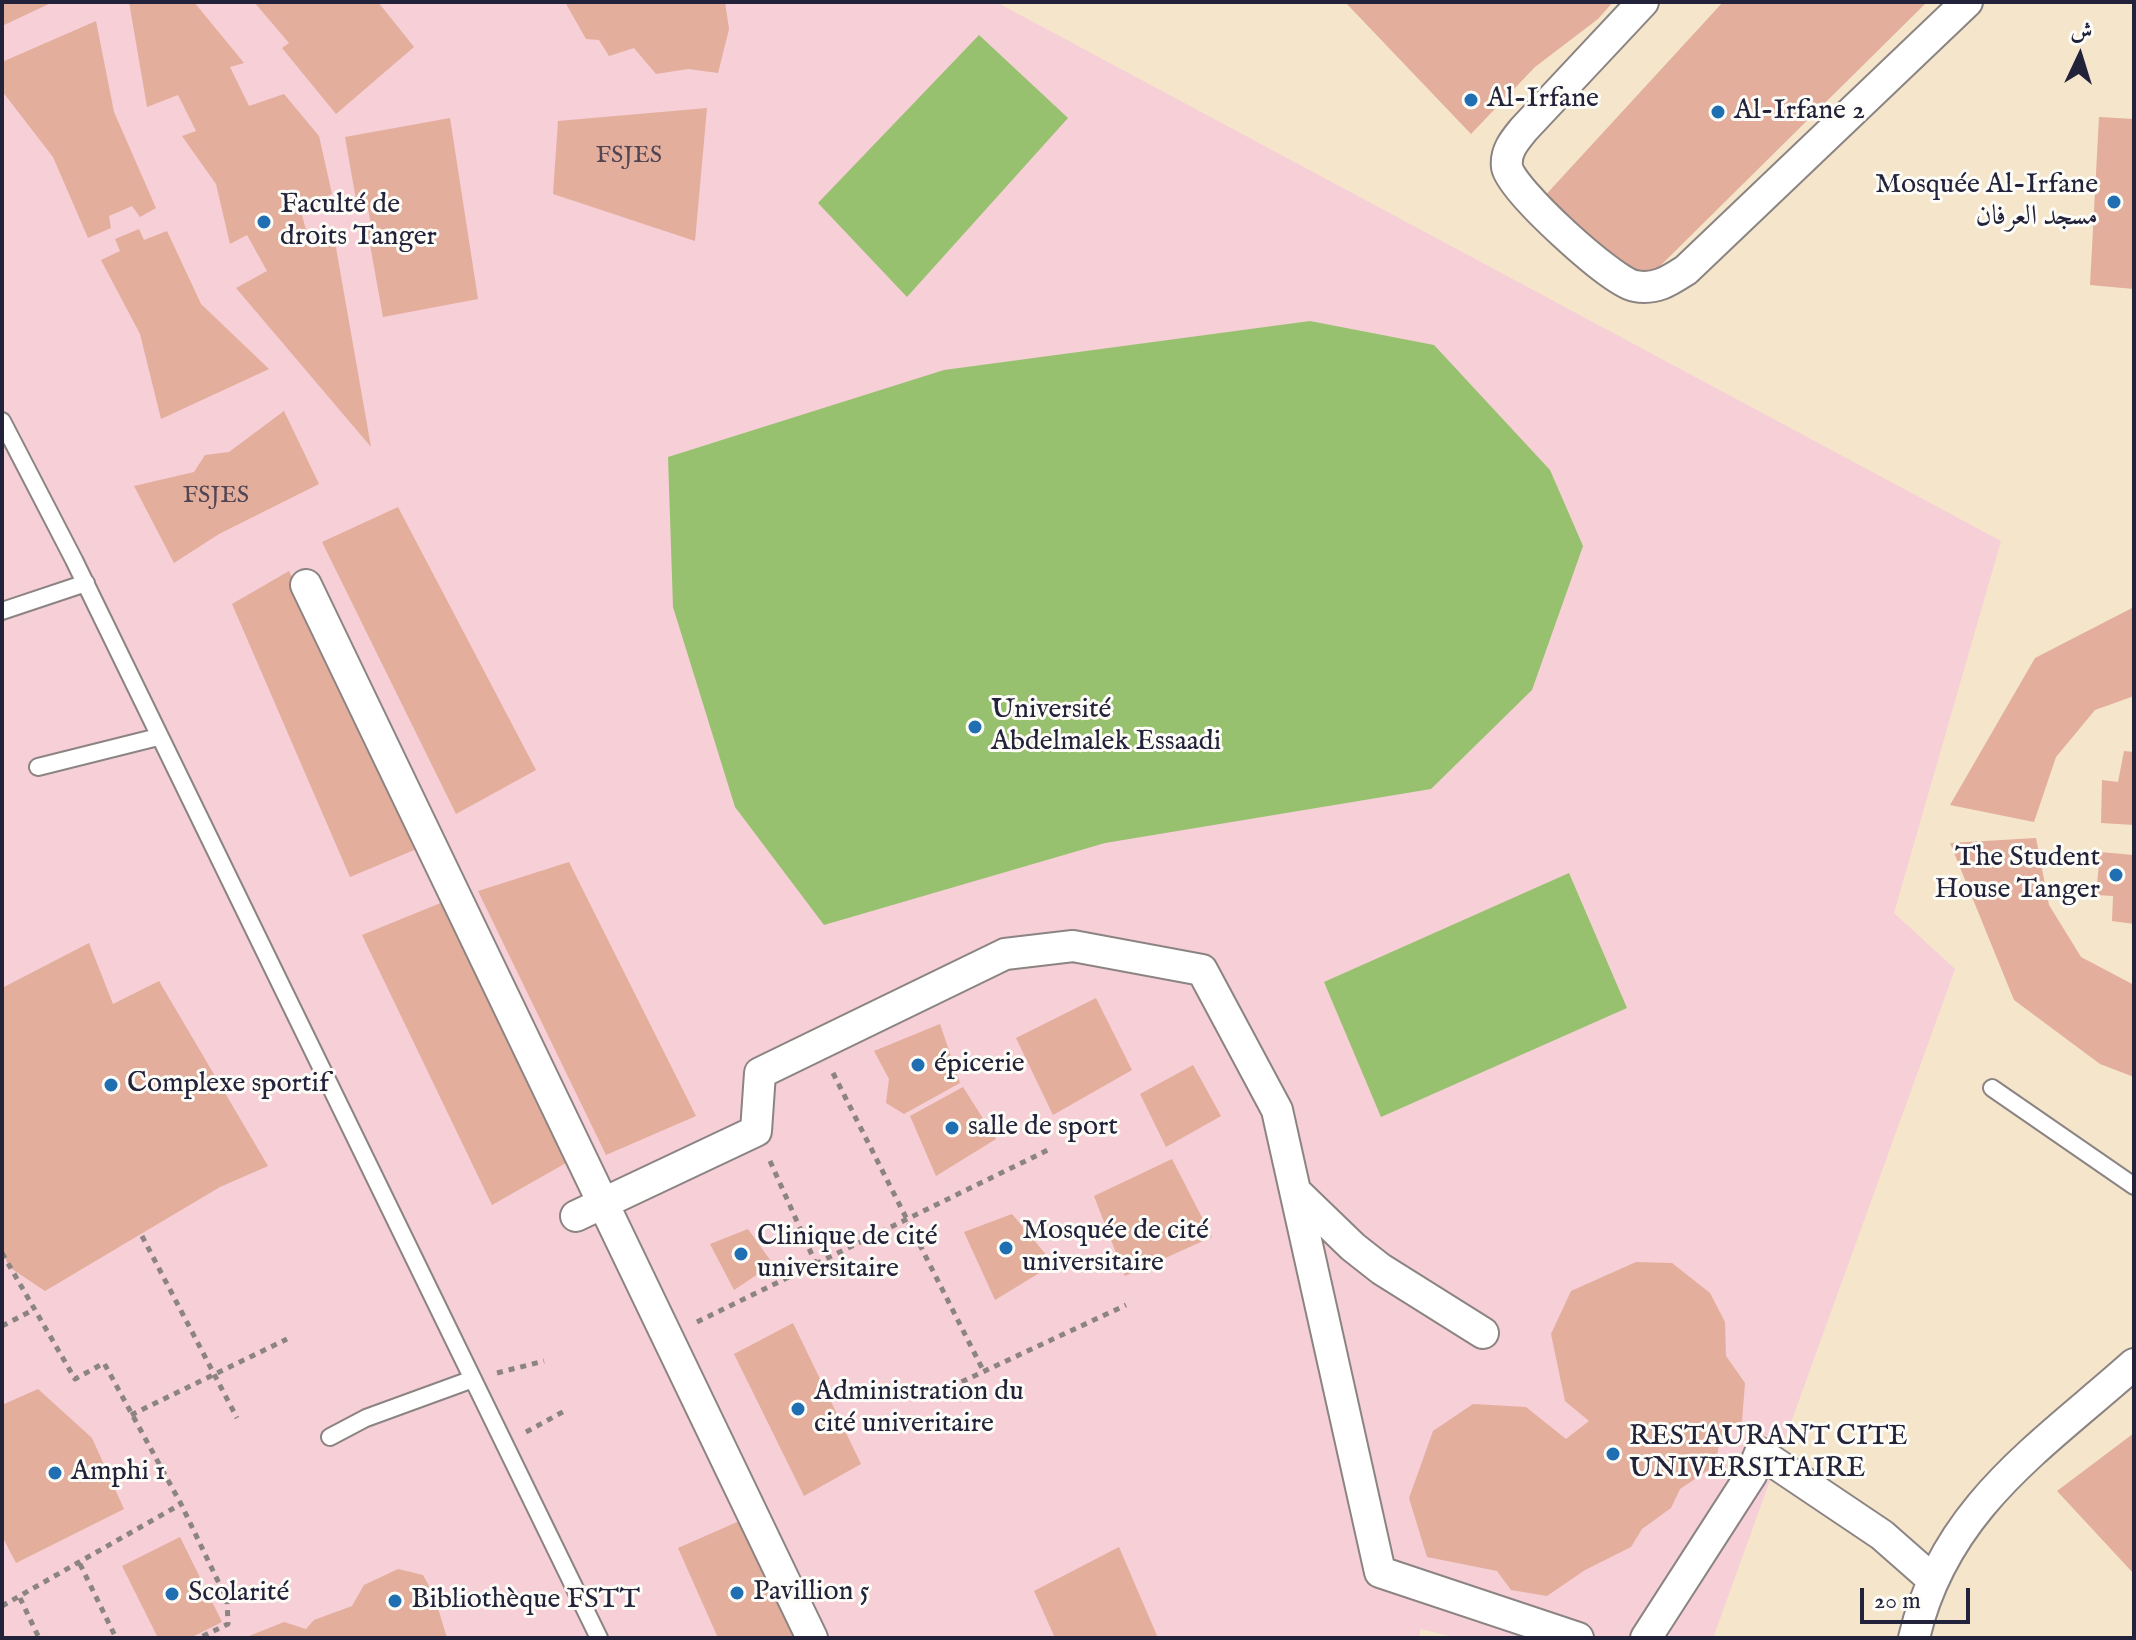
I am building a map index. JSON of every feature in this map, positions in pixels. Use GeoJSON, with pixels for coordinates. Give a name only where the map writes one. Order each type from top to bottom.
{"type":"FeatureCollection","features":[{"type":"Feature","properties":{"kind":"street"},"geometry":{"type":"LineString","coordinates":[[1643,2],[1517,137],[1510,146],[1507,167],[1515,188],[1608,272],[1633,286],[1661,286],[1686,270],[1967,2]]}},
{"type":"Feature","properties":{"kind":"street"},"geometry":{"type":"LineString","coordinates":[[306,585],[605,1200],[812,1638]]}},
{"type":"Feature","properties":{"kind":"street"},"geometry":{"type":"LineString","coordinates":[[576,1216],[756,1131],[760,1073],[1005,954],[1073,946],[1202,970],[1277,1110],[1380,1572],[1578,1638]]}},
{"type":"Feature","properties":{"kind":"street"},"geometry":{"type":"LineString","coordinates":[[1295,1191],[1371,1262],[1483,1333]]}},
{"type":"Feature","properties":{"kind":"street"},"geometry":{"type":"LineString","coordinates":[[1914,1638],[1932,1579],[1967,1519],[1996,1484],[2134,1364]]}},
{"type":"Feature","properties":{"kind":"street"},"geometry":{"type":"LineString","coordinates":[[1646,1638],[1751,1475],[1760,1453],[1882,1535],[1932,1579]]}},
{"type":"Feature","properties":{"kind":"lane"},"geometry":{"type":"LineString","coordinates":[[2,421],[86,583],[158,737],[599,1638]]}},
{"type":"Feature","properties":{"kind":"lane"},"geometry":{"type":"LineString","coordinates":[[2,611],[86,583]]}},
{"type":"Feature","properties":{"kind":"lane"},"geometry":{"type":"LineString","coordinates":[[38,767],[158,737]]}},
{"type":"Feature","properties":{"kind":"lane"},"geometry":{"type":"LineString","coordinates":[[1992,1088],[2134,1186]]}},
{"type":"Feature","properties":{"kind":"lane"},"geometry":{"type":"LineString","coordinates":[[330,1437],[379,1412],[473,1379]]}},
{"type":"Feature","properties":{"kind":"path"},"geometry":{"type":"LineString","coordinates":[[818,1044],[984,1372]]}},
{"type":"Feature","properties":{"kind":"path"},"geometry":{"type":"LineString","coordinates":[[756,1131],[816,1264]]}},
{"type":"Feature","properties":{"kind":"path"},"geometry":{"type":"LineString","coordinates":[[670,1336],[1052,1148]]}},
{"type":"Feature","properties":{"kind":"path"},"geometry":{"type":"LineString","coordinates":[[142,1236],[237,1418]]}},
{"type":"Feature","properties":{"kind":"path"},"geometry":{"type":"LineString","coordinates":[[2,1253],[75,1379],[104,1363],[181,1504],[227,1600],[228,1624],[199,1638]]}},
{"type":"Feature","properties":{"kind":"path"},"geometry":{"type":"LineString","coordinates":[[929,1397],[1126,1305]]}},
{"type":"Feature","properties":{"kind":"path"},"geometry":{"type":"LineString","coordinates":[[2,1326],[33,1310]]}},
{"type":"Feature","properties":{"kind":"path"},"geometry":{"type":"LineString","coordinates":[[131,1415],[287,1339]]}},
{"type":"Feature","properties":{"kind":"path"},"geometry":{"type":"LineString","coordinates":[[473,1379],[544,1361]]}},
{"type":"Feature","properties":{"kind":"path"},"geometry":{"type":"LineString","coordinates":[[504,1444],[568,1409]]}},
{"type":"Feature","properties":{"kind":"path"},"geometry":{"type":"LineString","coordinates":[[2,1606],[181,1504]]}},
{"type":"Feature","properties":{"kind":"path"},"geometry":{"type":"LineString","coordinates":[[80,1564],[116,1638]]}},
{"type":"Feature","properties":{"kind":"path"},"geometry":{"type":"LineString","coordinates":[[20,1598],[39,1638]]}},
{"type":"Feature","properties":{"kind":"shaded area","name":"Université Abdelmalek Essaadi"},"geometry":{"type":"Polygon","coordinates":[[[2,2],[996,2],[2001,541],[1894,913],[1955,969],[1713,1638],[1458,1638],[1421,1629],[1418,1638],[2,1638],[2,2]]]}},
{"type":"Feature","properties":{"kind":"green space"},"geometry":{"type":"Polygon","coordinates":[[[979,35],[1068,118],[907,297],[818,203],[979,35]]]}},
{"type":"Feature","properties":{"kind":"green space"},"geometry":{"type":"Polygon","coordinates":[[[1310,321],[1434,345],[1550,470],[1583,546],[1532,690],[1431,789],[1105,843],[824,925],[735,807],[673,607],[668,457],[944,370],[1310,321]]]}},
{"type":"Feature","properties":{"kind":"green space"},"geometry":{"type":"Polygon","coordinates":[[[1569,873],[1627,1008],[1381,1117],[1324,982],[1569,873]]]}},
{"type":"Feature","properties":{"kind":"building"},"geometry":{"type":"Polygon","coordinates":[[[2,2],[53,2],[2,26],[2,2]]]}},
{"type":"Feature","properties":{"kind":"building","name":"Faculté de droits Tanger"},"geometry":{"type":"Polygon","coordinates":[[[129,2],[194,2],[244,63],[230,67],[249,106],[284,94],[319,136],[332,194],[300,208],[311,248],[335,242],[371,447],[236,288],[267,271],[247,235],[230,244],[216,184],[182,136],[196,131],[178,95],[147,107],[129,2]]]}},
{"type":"Feature","properties":{"kind":"building","name":"Faculté de droits Tanger"},"geometry":{"type":"Polygon","coordinates":[[[254,2],[378,2],[414,47],[336,114],[282,48],[289,43],[254,2]]]}},
{"type":"Feature","properties":{"kind":"building"},"geometry":{"type":"Polygon","coordinates":[[[565,2],[725,2],[729,29],[718,73],[688,69],[656,74],[634,48],[609,56],[599,40],[586,39],[565,2]]]}},
{"type":"Feature","properties":{"kind":"building","name":"Al-Irfane"},"geometry":{"type":"Polygon","coordinates":[[[1345,2],[1613,2],[1598,19],[1535,67],[1471,134],[1345,2]]]}},
{"type":"Feature","properties":{"kind":"building","name":"Al-Irfane 2"},"geometry":{"type":"Polygon","coordinates":[[[1723,2],[1927,2],[1654,272],[1626,294],[1530,212],[1723,2]]]}},
{"type":"Feature","properties":{"kind":"building"},"geometry":{"type":"Polygon","coordinates":[[[96,21],[114,112],[156,208],[140,217],[132,206],[109,216],[111,228],[88,238],[53,157],[2,91],[2,62],[96,21]]]}},
{"type":"Feature","properties":{"kind":"building"},"geometry":{"type":"Polygon","coordinates":[[[707,108],[695,241],[553,194],[558,121],[707,108]]]}},
{"type":"Feature","properties":{"kind":"building","name":"Mosquée Al-Irfane مسجد العرفان"},"geometry":{"type":"Polygon","coordinates":[[[2099,117],[2134,119],[2134,289],[2090,285],[2099,117]]]}},
{"type":"Feature","properties":{"kind":"building","name":"Faculté de droits Tanger"},"geometry":{"type":"Polygon","coordinates":[[[450,118],[478,299],[383,317],[367,228],[372,229],[368,209],[358,211],[345,137],[450,118]]]}},
{"type":"Feature","properties":{"kind":"building"},"geometry":{"type":"Polygon","coordinates":[[[139,229],[144,240],[167,231],[201,304],[269,369],[161,419],[140,334],[101,260],[120,251],[115,239],[139,229]]]}},
{"type":"Feature","properties":{"kind":"building"},"geometry":{"type":"Polygon","coordinates":[[[284,411],[319,484],[219,534],[174,563],[134,486],[194,472],[205,455],[229,452],[284,411]]]}},
{"type":"Feature","properties":{"kind":"building"},"geometry":{"type":"Polygon","coordinates":[[[398,507],[536,770],[456,814],[322,542],[398,507]]]}},
{"type":"Feature","properties":{"kind":"building"},"geometry":{"type":"Polygon","coordinates":[[[289,571],[419,848],[350,877],[232,604],[289,571]]]}},
{"type":"Feature","properties":{"kind":"building"},"geometry":{"type":"Polygon","coordinates":[[[2134,607],[2134,696],[2095,710],[2056,757],[2034,822],[1950,805],[2035,658],[2134,607]]]}},
{"type":"Feature","properties":{"kind":"building","name":"The Student House Tanger"},"geometry":{"type":"Polygon","coordinates":[[[2124,751],[2134,752],[2134,825],[2101,823],[2102,780],[2118,782],[2124,751]]]}},
{"type":"Feature","properties":{"kind":"building"},"geometry":{"type":"Polygon","coordinates":[[[2036,838],[2049,905],[2081,957],[2134,985],[2134,1077],[2100,1064],[2014,1000],[1950,843],[2036,838]]]}},
{"type":"Feature","properties":{"kind":"building","name":"The Student House Tanger"},"geometry":{"type":"Polygon","coordinates":[[[2100,852],[2134,855],[2134,924],[2112,921],[2113,896],[2096,895],[2100,852]]]}},
{"type":"Feature","properties":{"kind":"building"},"geometry":{"type":"Polygon","coordinates":[[[569,862],[696,1116],[606,1155],[478,891],[569,862]]]}},
{"type":"Feature","properties":{"kind":"building"},"geometry":{"type":"Polygon","coordinates":[[[448,900],[573,1159],[492,1205],[362,935],[448,900]]]}},
{"type":"Feature","properties":{"kind":"building","name":"Complexe sportif"},"geometry":{"type":"Polygon","coordinates":[[[89,943],[113,1004],[159,981],[268,1166],[220,1187],[45,1291],[9,1267],[2,1250],[2,988],[89,943]]]}},
{"type":"Feature","properties":{"kind":"building"},"geometry":{"type":"Polygon","coordinates":[[[1096,998],[1132,1070],[1053,1115],[1016,1038],[1096,998]]]}},
{"type":"Feature","properties":{"kind":"building","name":"épicerie"},"geometry":{"type":"Polygon","coordinates":[[[940,1024],[960,1083],[904,1114],[886,1103],[889,1079],[874,1051],[940,1024]]]}},
{"type":"Feature","properties":{"kind":"building"},"geometry":{"type":"Polygon","coordinates":[[[1193,1065],[1221,1116],[1166,1147],[1140,1094],[1193,1065]]]}},
{"type":"Feature","properties":{"kind":"building","name":"salle de sport"},"geometry":{"type":"Polygon","coordinates":[[[963,1087],[996,1139],[936,1176],[910,1116],[963,1087]]]}},
{"type":"Feature","properties":{"kind":"building"},"geometry":{"type":"Polygon","coordinates":[[[1172,1159],[1212,1237],[1125,1276],[1094,1196],[1172,1159]]]}},
{"type":"Feature","properties":{"kind":"building","name":"Mosquée de cité universitaire"},"geometry":{"type":"Polygon","coordinates":[[[1012,1214],[1054,1264],[995,1300],[964,1232],[1012,1214]]]}},
{"type":"Feature","properties":{"kind":"building","name":"Clinique de cité universitaire"},"geometry":{"type":"Polygon","coordinates":[[[748,1229],[773,1264],[734,1290],[710,1244],[748,1229]]]}},
{"type":"Feature","properties":{"kind":"building"},"geometry":{"type":"Polygon","coordinates":[[[1636,1262],[1672,1263],[1710,1293],[1725,1322],[1726,1356],[1745,1383],[1742,1421],[1720,1437],[1716,1465],[1680,1489],[1671,1508],[1642,1529],[1631,1547],[1585,1570],[1547,1596],[1511,1590],[1497,1571],[1427,1557],[1409,1498],[1433,1431],[1473,1404],[1526,1407],[1566,1439],[1589,1421],[1565,1401],[1551,1334],[1571,1291],[1636,1262]]]}},
{"type":"Feature","properties":{"kind":"building","name":"Administration du cité univeritaire"},"geometry":{"type":"Polygon","coordinates":[[[793,1323],[861,1464],[804,1496],[734,1354],[793,1323]]]}},
{"type":"Feature","properties":{"kind":"building","name":"Amphi 1"},"geometry":{"type":"Polygon","coordinates":[[[38,1389],[92,1438],[124,1509],[16,1563],[2,1536],[2,1405],[38,1389]]]}},
{"type":"Feature","properties":{"kind":"building"},"geometry":{"type":"Polygon","coordinates":[[[2134,1433],[2134,1574],[2057,1491],[2134,1433]]]}},
{"type":"Feature","properties":{"kind":"building","name":"Pavillion 5"},"geometry":{"type":"Polygon","coordinates":[[[744,1519],[796,1638],[718,1638],[678,1548],[744,1519]]]}},
{"type":"Feature","properties":{"kind":"building","name":"Scolarité"},"geometry":{"type":"Polygon","coordinates":[[[180,1537],[222,1622],[190,1638],[158,1638],[122,1566],[180,1537]]]}},
{"type":"Feature","properties":{"kind":"building"},"geometry":{"type":"Polygon","coordinates":[[[1119,1547],[1158,1638],[1055,1638],[1034,1591],[1119,1547]]]}},
{"type":"Feature","properties":{"kind":"building","name":"Bibliothèque FSTT"},"geometry":{"type":"Polygon","coordinates":[[[398,1569],[423,1575],[434,1595],[447,1638],[244,1638],[284,1622],[306,1629],[314,1620],[352,1606],[364,1585],[398,1569]]]}},
{"type":"Feature","properties":{"kind":"place","name":"Al-Irfane"},"geometry":{"type":"Point","coordinates":[1471,100]}},
{"type":"Feature","properties":{"kind":"place","name":"Al-Irfane 2"},"geometry":{"type":"Point","coordinates":[1718,112]}},
{"type":"Feature","properties":{"kind":"place","name":"Mosquée Al-Irfane مسجد العرفان"},"geometry":{"type":"Point","coordinates":[2114,202]}},
{"type":"Feature","properties":{"kind":"place","name":"Faculté de droits Tanger"},"geometry":{"type":"Point","coordinates":[264,222]}},
{"type":"Feature","properties":{"kind":"place","name":"Université Abdelmalek Essaadi"},"geometry":{"type":"Point","coordinates":[975,727]}},
{"type":"Feature","properties":{"kind":"place","name":"The Student House Tanger"},"geometry":{"type":"Point","coordinates":[2116,875]}},
{"type":"Feature","properties":{"kind":"place","name":"épicerie"},"geometry":{"type":"Point","coordinates":[918,1065]}},
{"type":"Feature","properties":{"kind":"place","name":"Complexe sportif"},"geometry":{"type":"Point","coordinates":[111,1085]}},
{"type":"Feature","properties":{"kind":"place","name":"salle de sport"},"geometry":{"type":"Point","coordinates":[952,1128]}},
{"type":"Feature","properties":{"kind":"place","name":"Mosquée de cité universitaire"},"geometry":{"type":"Point","coordinates":[1006,1248]}},
{"type":"Feature","properties":{"kind":"place","name":"Clinique de cité universitaire"},"geometry":{"type":"Point","coordinates":[741,1254]}},
{"type":"Feature","properties":{"kind":"place","name":"Administration du cité univeritaire"},"geometry":{"type":"Point","coordinates":[798,1409]}},
{"type":"Feature","properties":{"kind":"place","name":"RESTAURANT CITE UNIVERSITAIRE"},"geometry":{"type":"Point","coordinates":[1613,1454]}},
{"type":"Feature","properties":{"kind":"place","name":"Amphi 1"},"geometry":{"type":"Point","coordinates":[55,1473]}},
{"type":"Feature","properties":{"kind":"place","name":"Pavillion 5"},"geometry":{"type":"Point","coordinates":[737,1593]}},
{"type":"Feature","properties":{"kind":"place","name":"Scolarité"},"geometry":{"type":"Point","coordinates":[172,1594]}},
{"type":"Feature","properties":{"kind":"place","name":"Bibliothèque FSTT"},"geometry":{"type":"Point","coordinates":[395,1601]}}]}
